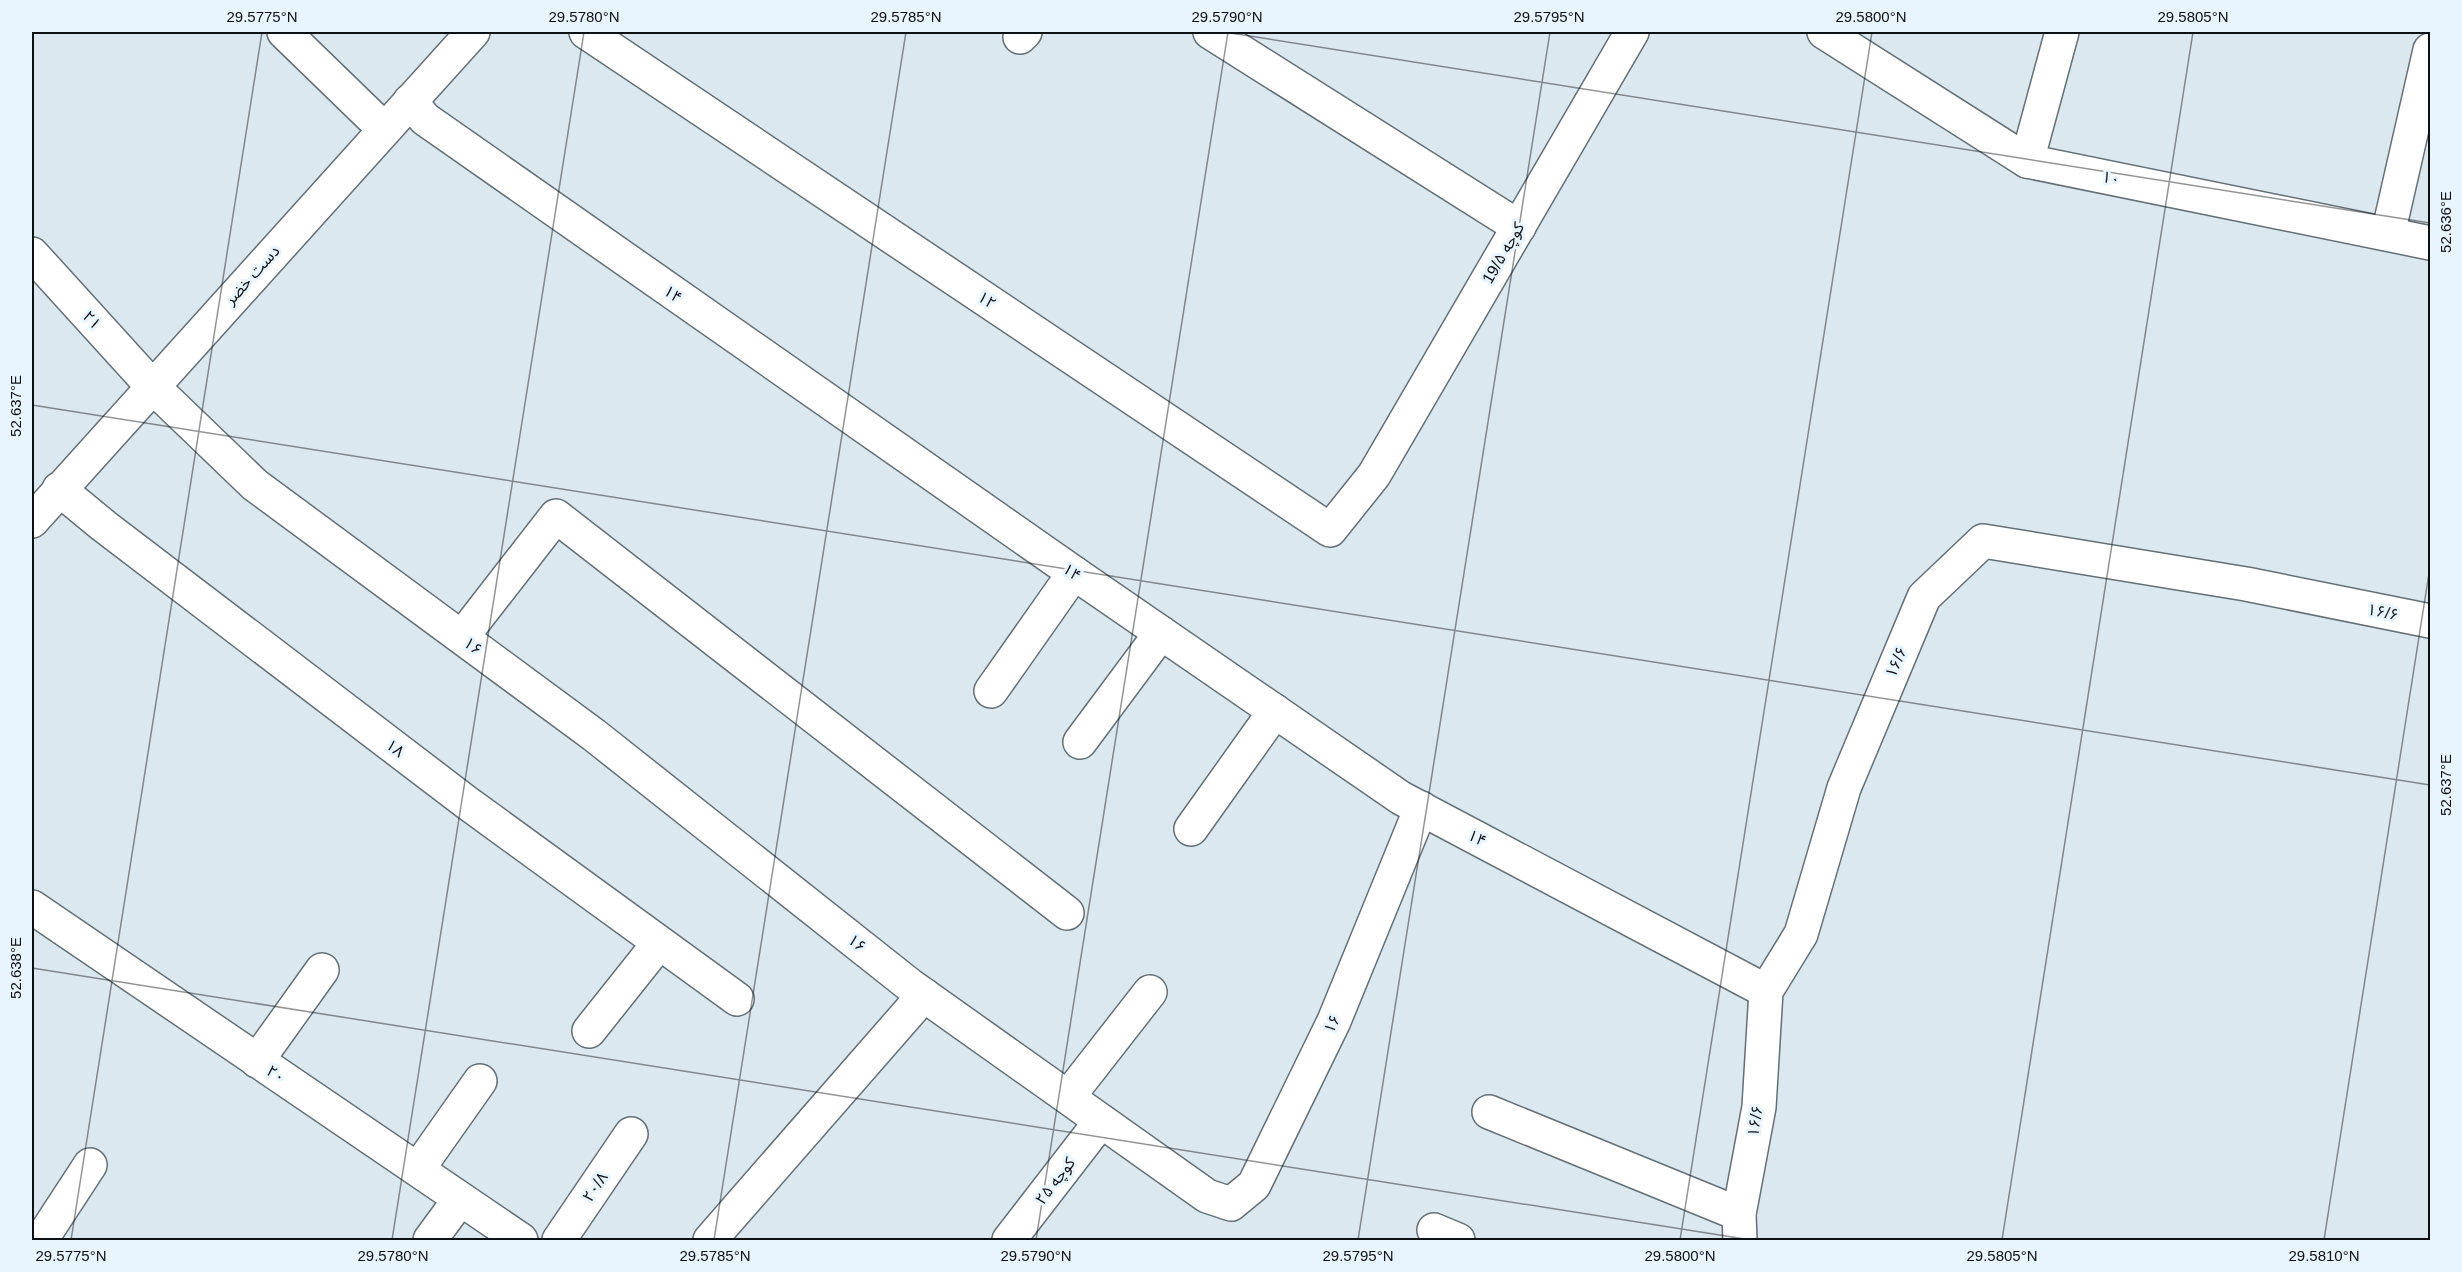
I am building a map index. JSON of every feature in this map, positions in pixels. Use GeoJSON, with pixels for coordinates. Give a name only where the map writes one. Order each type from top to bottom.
{"type":"FeatureCollection","features":[{"type":"Feature","properties":{"kind":"street"},"geometry":{"type":"LineString","coordinates":[[284,32],[384,129]]}},
{"type":"Feature","properties":{"kind":"street","name":"دست خضر"},"geometry":{"type":"LineString","coordinates":[[32,520],[473,32]]}},
{"type":"Feature","properties":{"kind":"street","name":"۱۲"},"geometry":{"type":"LineString","coordinates":[[586,32],[1330,530],[1374,475]]}},
{"type":"Feature","properties":{"kind":"street"},"geometry":{"type":"LineString","coordinates":[[1210,32],[1519,227]]}},
{"type":"Feature","properties":{"kind":"street","name":"کوچه 19/۵"},"geometry":{"type":"LineString","coordinates":[[1374,475],[1632,32]]}},
{"type":"Feature","properties":{"kind":"street","name":"۱۰"},"geometry":{"type":"LineString","coordinates":[[1824,32],[2027,160],[2430,243]]}},
{"type":"Feature","properties":{"kind":"street"},"geometry":{"type":"LineString","coordinates":[[2027,160],[2062,32]]}},
{"type":"Feature","properties":{"kind":"street"},"geometry":{"type":"LineString","coordinates":[[2388,234],[2430,50]]}},
{"type":"Feature","properties":{"kind":"street","name":"۱۴"},"geometry":{"type":"LineString","coordinates":[[410,101],[425,119],[1074,573],[1401,798],[1766,991]]}},
{"type":"Feature","properties":{"kind":"street","name":"۲۱"},"geometry":{"type":"LineString","coordinates":[[32,254],[152,386]]}},
{"type":"Feature","properties":{"kind":"street","name":"۱۶"},"geometry":{"type":"LineString","coordinates":[[152,386],[255,485],[594,735],[924,995],[1207,1196],[1231,1204],[1254,1185],[1334,1021],[1421,808]]}},
{"type":"Feature","properties":{"kind":"street","name":"۱۸"},"geometry":{"type":"LineString","coordinates":[[59,489],[104,526],[466,802],[736,999]]}},
{"type":"Feature","properties":{"kind":"street"},"geometry":{"type":"LineString","coordinates":[[462,637],[556,516],[1067,913]]}},
{"type":"Feature","properties":{"kind":"street","name":"۱۶/۶"},"geometry":{"type":"LineString","coordinates":[[1740,1227],[1758,1107],[1766,991],[1801,934],[1844,788],[1924,597],[1983,541],[2246,584],[2430,621]]}},
{"type":"Feature","properties":{"kind":"street"},"geometry":{"type":"LineString","coordinates":[[991,691],[1074,573]]}},
{"type":"Feature","properties":{"kind":"street"},"geometry":{"type":"LineString","coordinates":[[1080,742],[1161,633]]}},
{"type":"Feature","properties":{"kind":"street"},"geometry":{"type":"LineString","coordinates":[[1191,830],[1275,711]]}},
{"type":"Feature","properties":{"kind":"street","name":"۲۰"},"geometry":{"type":"LineString","coordinates":[[32,907],[521,1240]]}},
{"type":"Feature","properties":{"kind":"street"},"geometry":{"type":"LineString","coordinates":[[589,1031],[658,943]]}},
{"type":"Feature","properties":{"kind":"street"},"geometry":{"type":"LineString","coordinates":[[257,1061],[322,970]]}},
{"type":"Feature","properties":{"kind":"street"},"geometry":{"type":"LineString","coordinates":[[1068,1097],[1150,992]]}},
{"type":"Feature","properties":{"kind":"street"},"geometry":{"type":"LineString","coordinates":[[710,1240],[924,995]]}},
{"type":"Feature","properties":{"kind":"street"},"geometry":{"type":"LineString","coordinates":[[418,1170],[480,1081]]}},
{"type":"Feature","properties":{"kind":"street"},"geometry":{"type":"LineString","coordinates":[[1489,1112],[1740,1227]]}},
{"type":"Feature","properties":{"kind":"street","name":"کوچه ۲۵"},"geometry":{"type":"LineString","coordinates":[[1009,1240],[1101,1121]]}},
{"type":"Feature","properties":{"kind":"street","name":"۲۰/۸"},"geometry":{"type":"LineString","coordinates":[[559,1240],[632,1134]]}},
{"type":"Feature","properties":{"kind":"street"},"geometry":{"type":"LineString","coordinates":[[41,1240],[90,1165]]}},
{"type":"Feature","properties":{"kind":"street"},"geometry":{"type":"LineString","coordinates":[[430,1240],[460,1199]]}}]}
